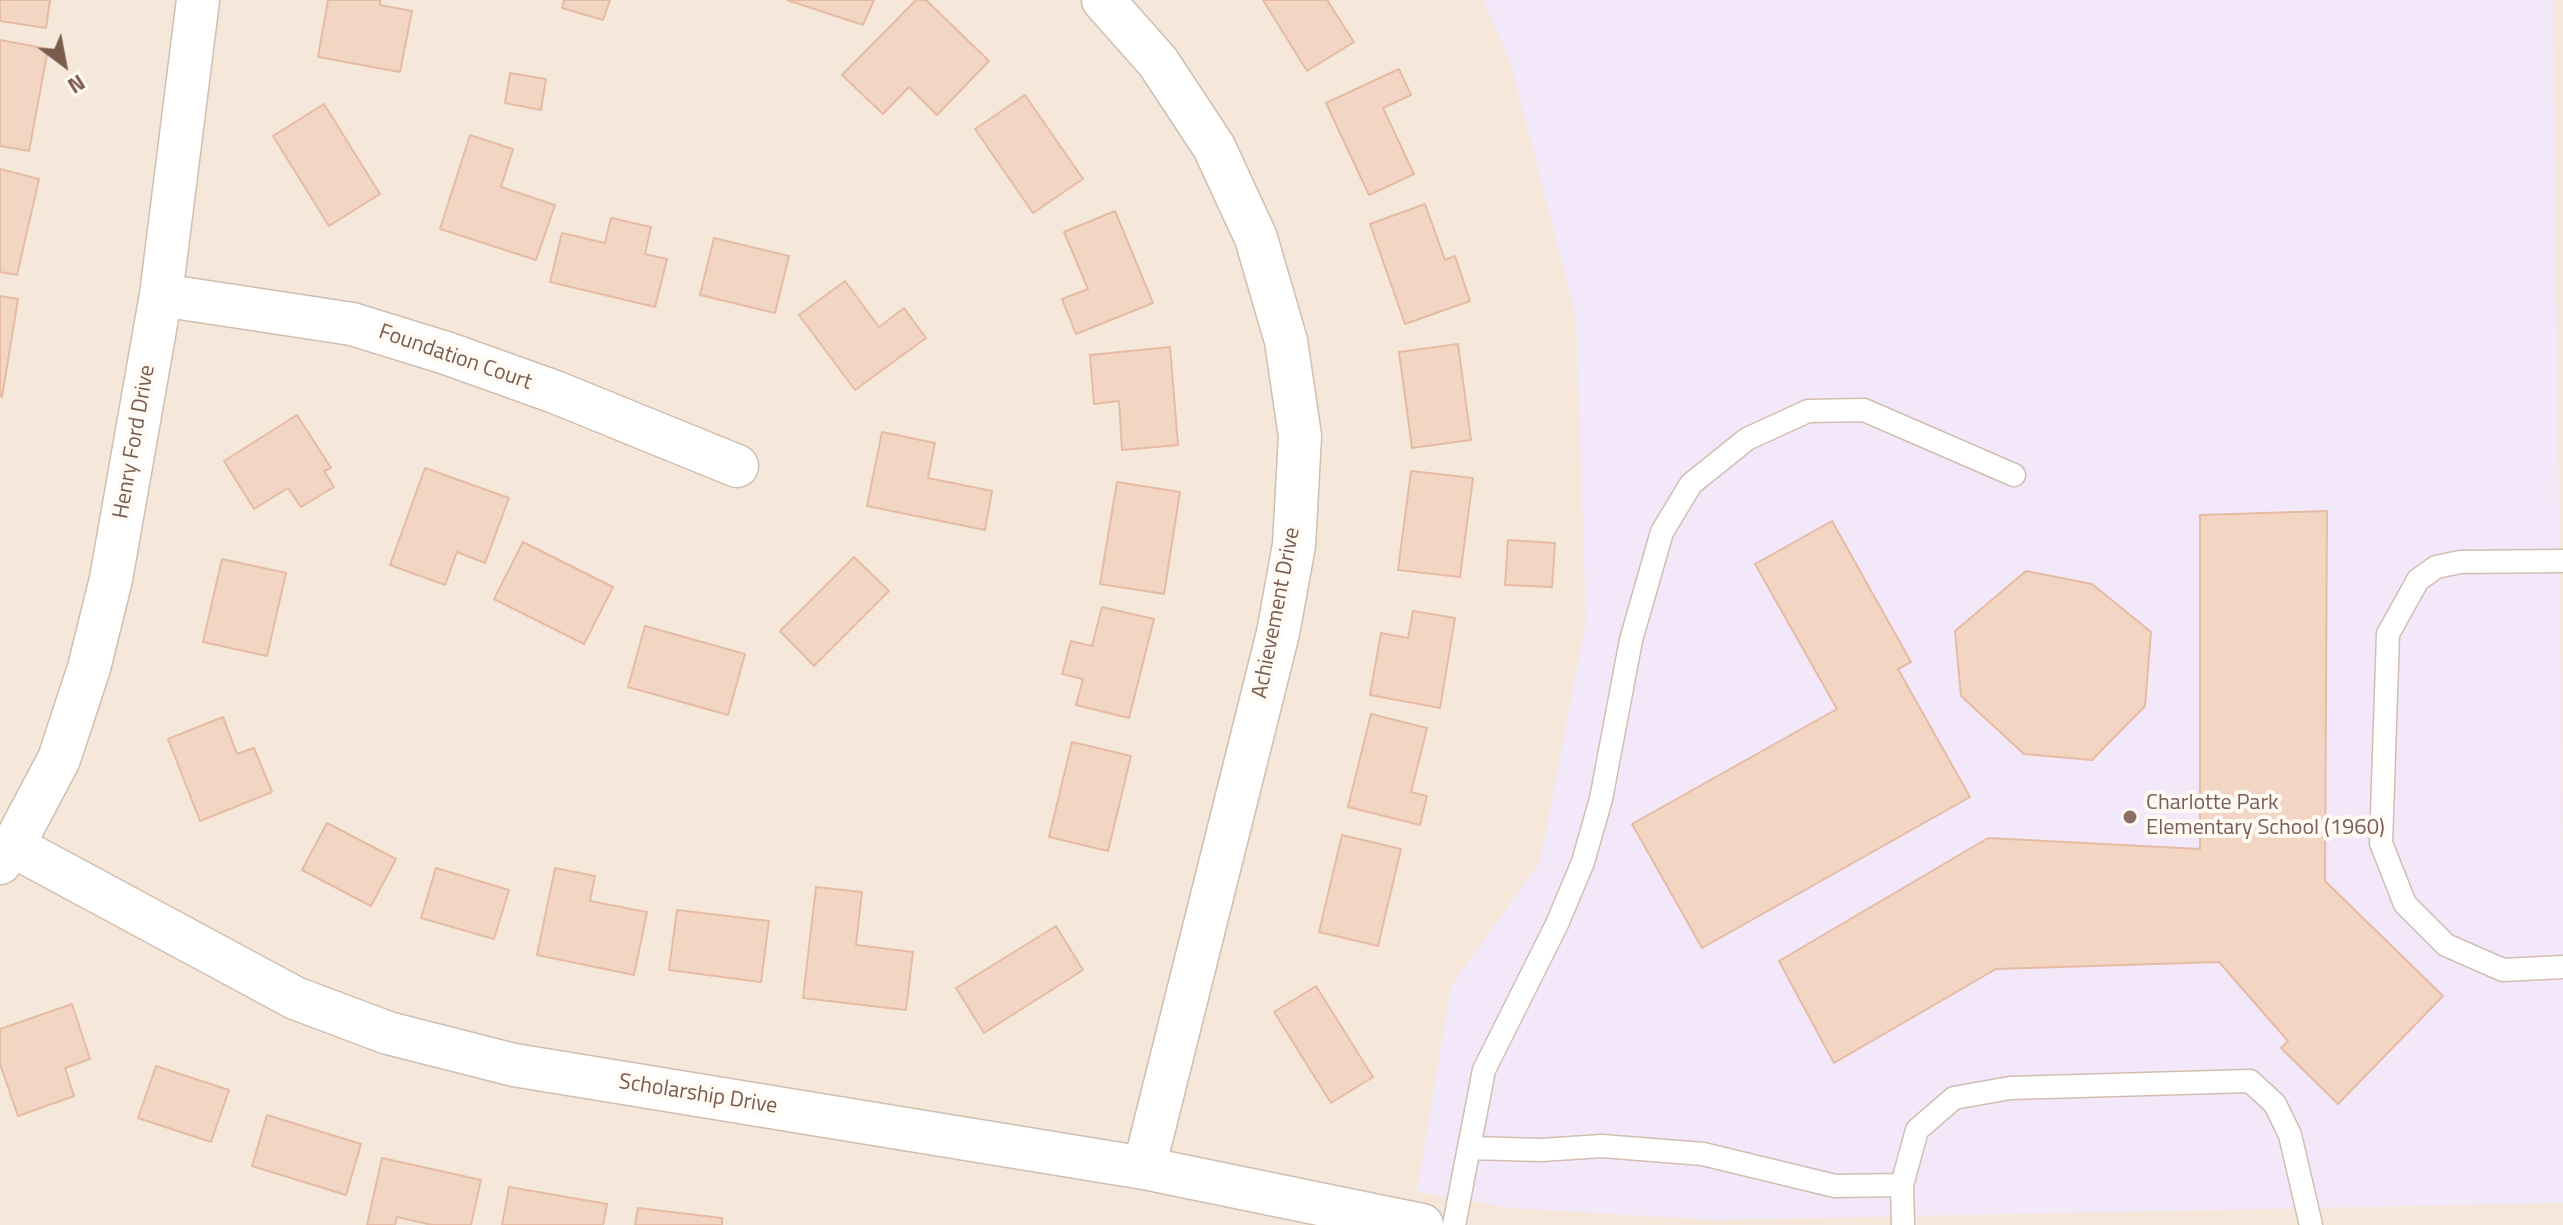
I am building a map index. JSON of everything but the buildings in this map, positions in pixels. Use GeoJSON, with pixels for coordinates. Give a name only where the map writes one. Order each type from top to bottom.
{"type":"FeatureCollection","features":[{"type":"Feature","properties":{"kind":"street","name":"Henry Ford Drive"},"geometry":{"type":"LineString","coordinates":[[6,855],[59,759],[89,668],[111,579],[161,295],[198,0]]}},
{"type":"Feature","properties":{"kind":"street","name":"Achievement Drive"},"geometry":{"type":"LineString","coordinates":[[1103,0],[1158,62],[1206,135],[1256,238],[1286,341],[1300,436],[1294,545],[1278,633],[1144,1168]]}},
{"type":"Feature","properties":{"kind":"street","name":"Foundation Court"},"geometry":{"type":"LineString","coordinates":[[161,295],[352,324],[555,392],[737,466]]}},
{"type":"Feature","properties":{"kind":"street","name":"Scholarship Drive"},"geometry":{"type":"LineString","coordinates":[[6,855],[295,998],[388,1033],[514,1065],[1144,1168],[1422,1225]]}},
{"type":"Feature","properties":{"kind":"lane"},"geometry":{"type":"LineString","coordinates":[[1454,1225],[1484,1070],[1557,924],[1583,862],[1601,799],[1631,640],[1662,532],[1691,484],[1747,439],[1808,411],[1864,410],[2014,475]]}},
{"type":"Feature","properties":{"kind":"lane"},"geometry":{"type":"LineString","coordinates":[[2563,561],[2460,562],[2436,567],[2418,580],[2388,634],[2381,843],[2405,904],[2446,945],[2503,970],[2563,967]]}},
{"type":"Feature","properties":{"kind":"lane"},"geometry":{"type":"LineString","coordinates":[[1903,1225],[1902,1185],[1917,1130],[1954,1098],[2010,1088],[2250,1081],[2275,1104],[2290,1135],[2311,1225]]}},
{"type":"Feature","properties":{"kind":"lane"},"geometry":{"type":"LineString","coordinates":[[1469,1148],[1541,1150],[1602,1146],[1703,1154],[1835,1186],[1902,1185]]}},
{"type":"Feature","properties":{"kind":"shaded area"},"geometry":{"type":"Polygon","coordinates":[[[0,0],[2563,0],[2563,1225],[0,1225],[0,0]]]}},
{"type":"Feature","properties":{"kind":"shaded area"},"geometry":{"type":"Polygon","coordinates":[[[1483,0],[2553,0],[2563,875],[2563,1203],[1714,1220],[1512,1208],[1417,1192],[1451,986],[1540,862],[1586,621],[1576,318],[1511,64],[1483,0]]]}},
{"type":"Feature","properties":{"kind":"place","name":"Charlotte Park Elementary School (1960)"},"geometry":{"type":"Point","coordinates":[2130,817]}}]}
